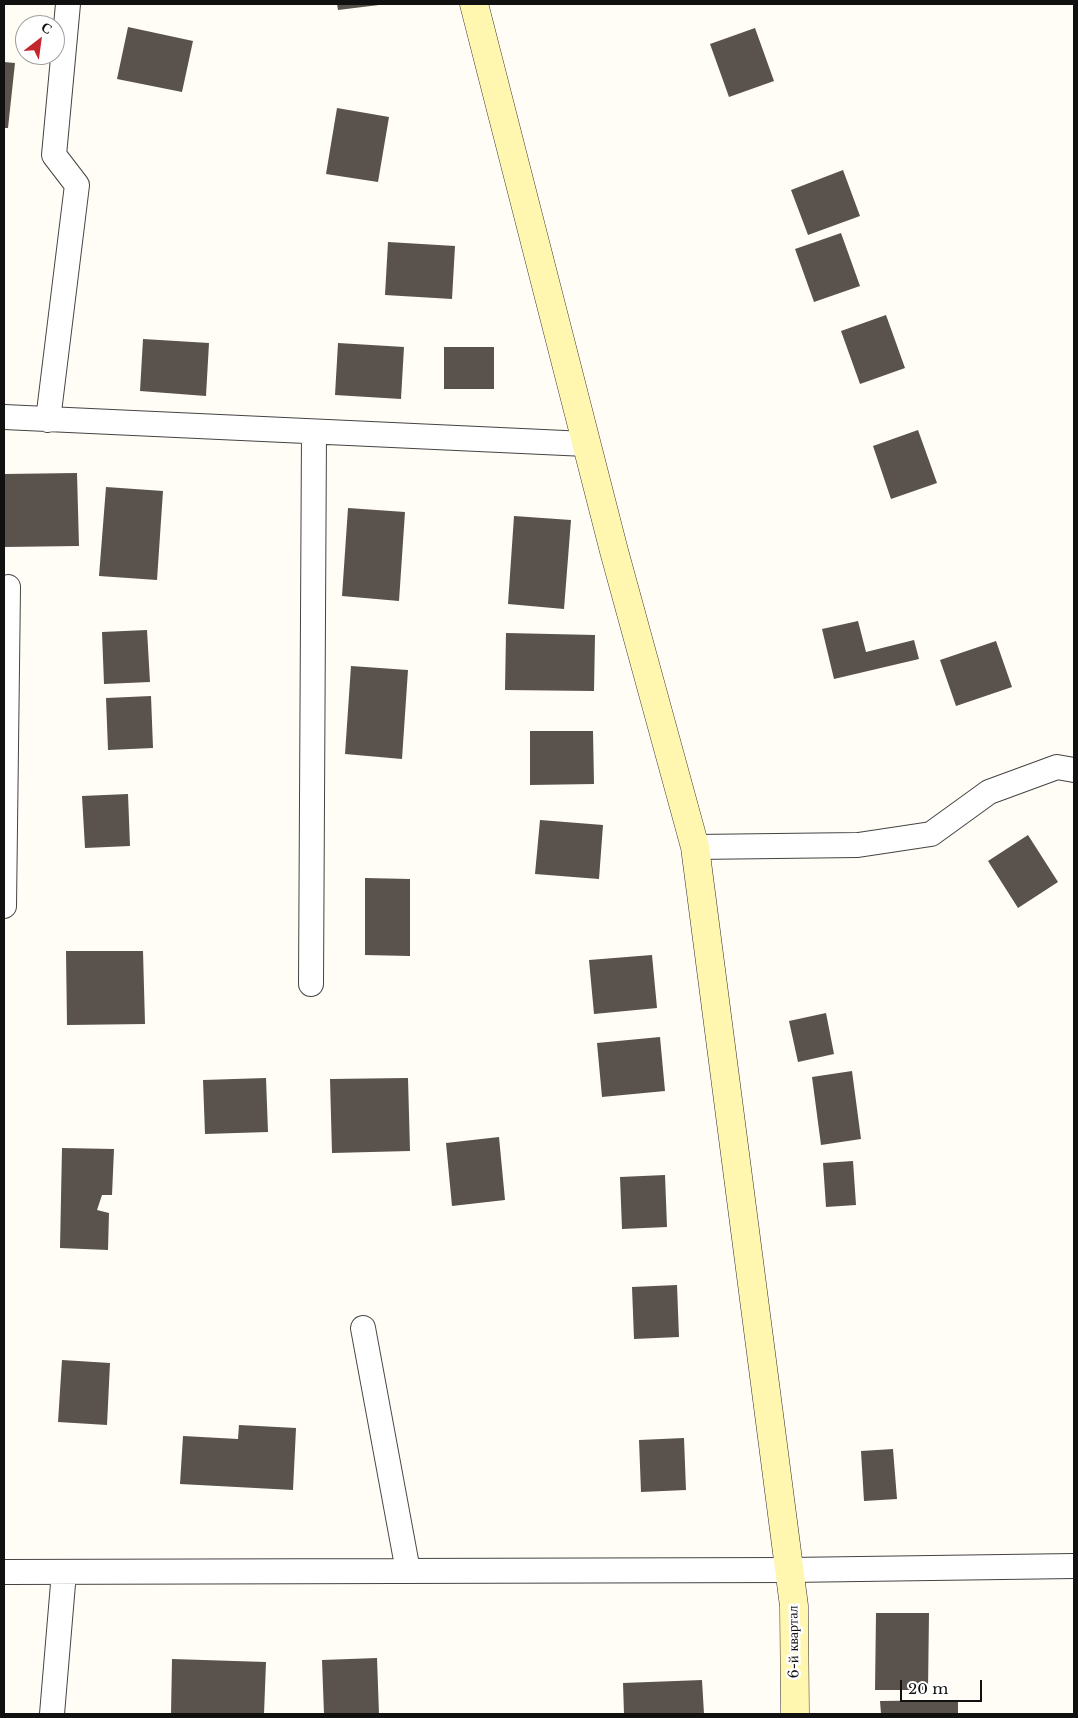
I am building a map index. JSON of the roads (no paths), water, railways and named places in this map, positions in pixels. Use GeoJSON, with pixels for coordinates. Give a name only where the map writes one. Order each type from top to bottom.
{"type":"FeatureCollection","features":[{"type":"Feature","properties":{"kind":"street"},"geometry":{"type":"LineString","coordinates":[[48,420],[77,185],[54,155],[68,4]]}},
{"type":"Feature","properties":{"kind":"street","name":"6-й квартал"},"geometry":{"type":"LineString","coordinates":[[474,4],[586,444],[695,847],[790,1570],[794,1606],[795,1714]]}},
{"type":"Feature","properties":{"kind":"street"},"geometry":{"type":"LineString","coordinates":[[4,418],[586,444]]}},
{"type":"Feature","properties":{"kind":"street"},"geometry":{"type":"LineString","coordinates":[[311,984],[314,432]]}},
{"type":"Feature","properties":{"kind":"street"},"geometry":{"type":"LineString","coordinates":[[4,906],[8,587]]}},
{"type":"Feature","properties":{"kind":"street"},"geometry":{"type":"LineString","coordinates":[[695,847],[858,845],[932,834],[989,792],[1057,767],[1074,770]]}},
{"type":"Feature","properties":{"kind":"street"},"geometry":{"type":"LineString","coordinates":[[363,1328],[408,1571]]}},
{"type":"Feature","properties":{"kind":"street"},"geometry":{"type":"LineString","coordinates":[[4,1572],[790,1570],[1074,1566]]}},
{"type":"Feature","properties":{"kind":"street"},"geometry":{"type":"LineString","coordinates":[[52,1714],[64,1572]]}}]}
